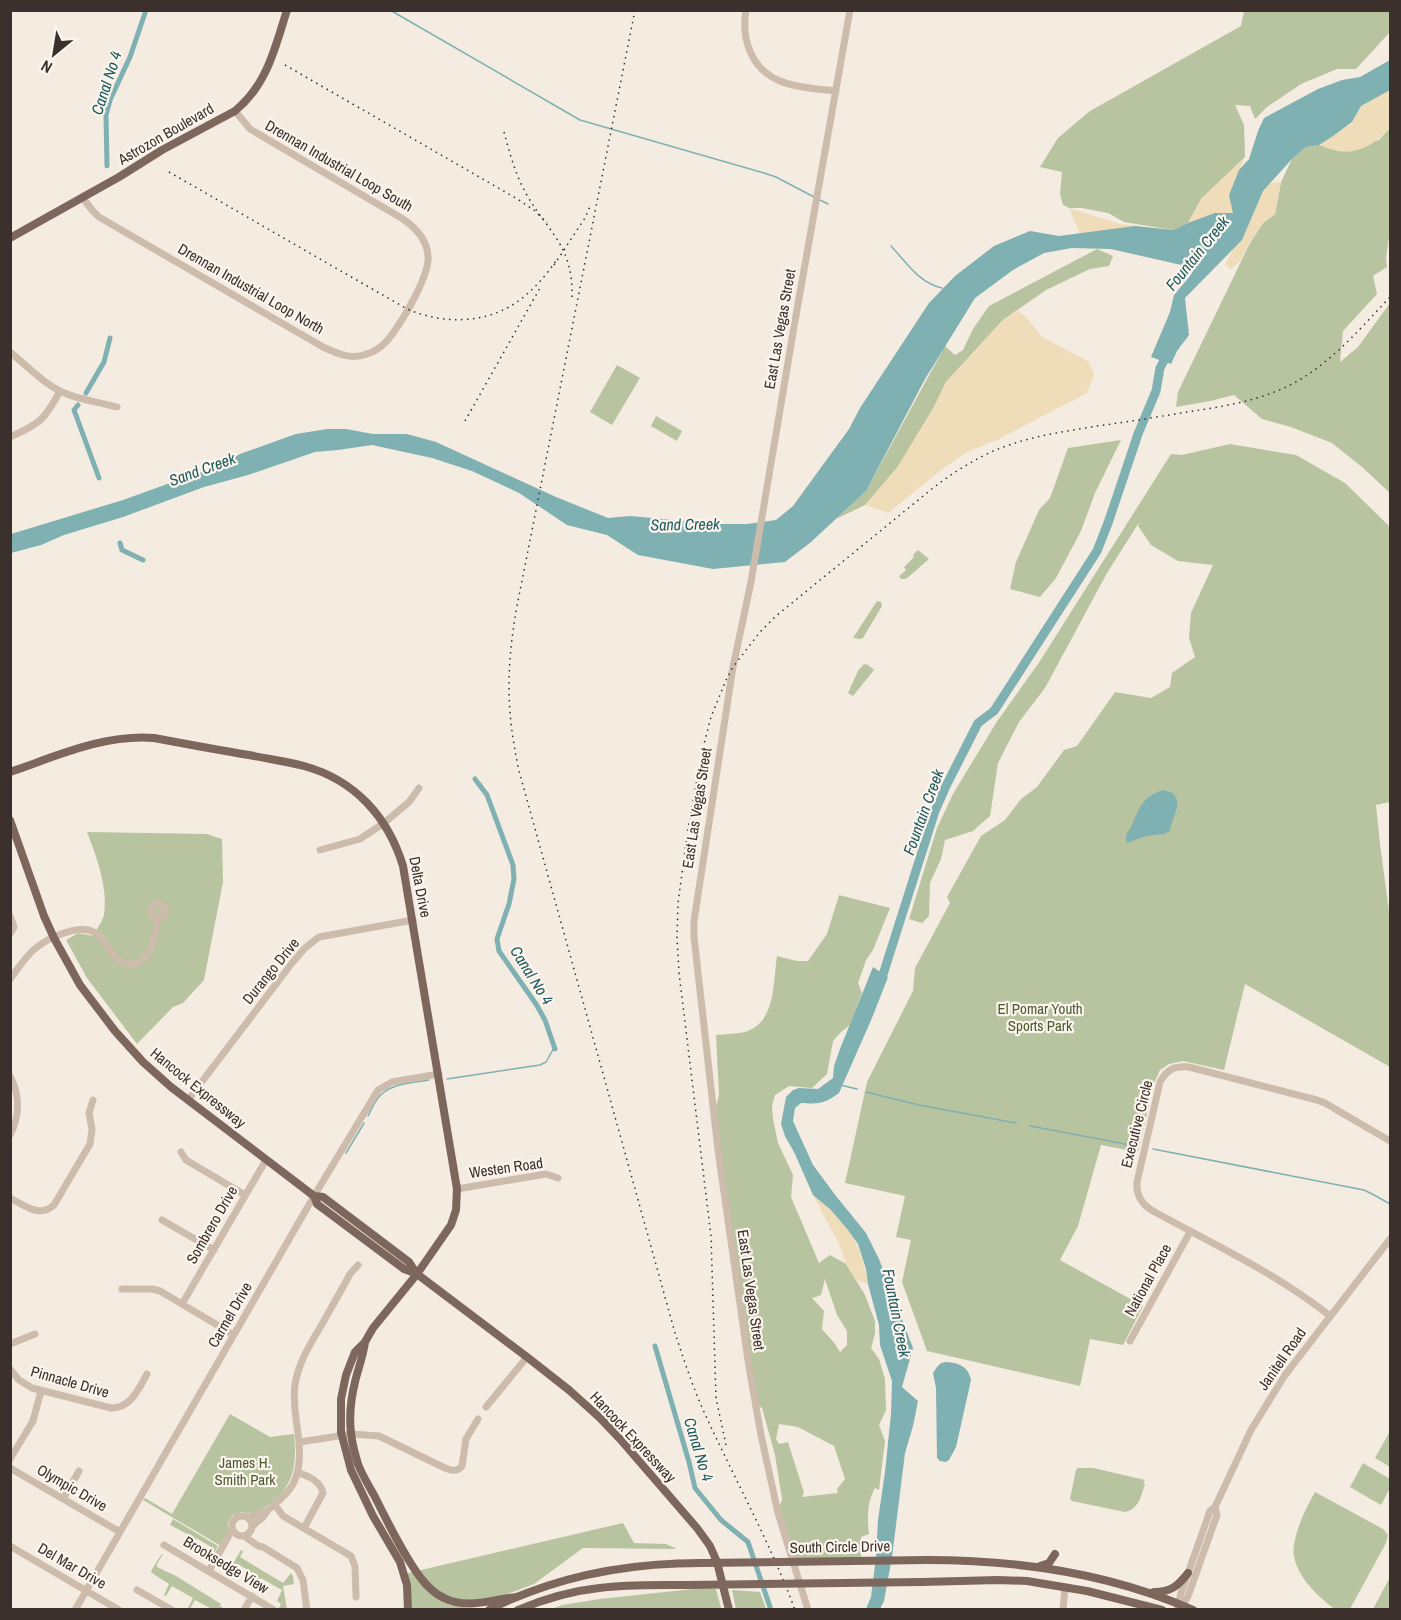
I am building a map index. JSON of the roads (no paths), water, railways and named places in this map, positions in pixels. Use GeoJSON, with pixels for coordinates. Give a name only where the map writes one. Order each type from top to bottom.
{"type":"FeatureCollection","features":[{"type":"Feature","properties":{"kind":"main road","name":"Astrozon Boulevard"},"geometry":{"type":"LineString","coordinates":[[10,238],[119,177],[162,150],[235,111],[249,98],[263,78],[286,11]]}},
{"type":"Feature","properties":{"kind":"main road","name":"Delta Drive"},"geometry":{"type":"LineString","coordinates":[[10,772],[106,740],[154,738],[288,762],[320,771],[352,789],[384,822],[393,838],[403,866],[458,1189],[456,1210],[451,1225],[417,1274],[355,1352],[343,1386],[340,1411],[346,1435]]}},
{"type":"Feature","properties":{"kind":"main road","name":"Hancock Expressway"},"geometry":{"type":"LineString","coordinates":[[10,820],[54,938],[80,985],[115,1031],[149,1068],[188,1100],[314,1197],[323,1197],[409,1262],[417,1274],[527,1357],[599,1417],[639,1460],[710,1546],[717,1562],[729,1610]]}},
{"type":"Feature","properties":{"kind":"main road"},"geometry":{"type":"LineString","coordinates":[[346,1435],[351,1470],[400,1562],[407,1585],[408,1610]]}},
{"type":"Feature","properties":{"kind":"main road"},"geometry":{"type":"LineString","coordinates":[[346,1435],[381,1509],[414,1568],[427,1585],[444,1598],[466,1604],[516,1597]]}},
{"type":"Feature","properties":{"kind":"main road"},"geometry":{"type":"LineString","coordinates":[[365,1500],[375,1509],[381,1509]]}},
{"type":"Feature","properties":{"kind":"main road"},"geometry":{"type":"LineString","coordinates":[[1035,1566],[1049,1563],[1055,1554],[1057,1562],[1069,1572]]}},
{"type":"Feature","properties":{"kind":"main road","name":"South Circle Drive"},"geometry":{"type":"LineString","coordinates":[[489,1610],[516,1597],[556,1583],[618,1568],[657,1564],[927,1560],[982,1561],[1069,1572],[1150,1592],[1183,1607]]}},
{"type":"Feature","properties":{"kind":"main road"},"geometry":{"type":"LineString","coordinates":[[1150,1592],[1172,1590],[1188,1573]]}},
{"type":"Feature","properties":{"kind":"main road"},"geometry":{"type":"LineString","coordinates":[[518,1610],[563,1595],[618,1586],[1010,1580],[1065,1587],[1162,1610]]}},
{"type":"Feature","properties":{"kind":"main road"},"geometry":{"type":"LineString","coordinates":[[538,1610],[563,1595]]}},
{"type":"Feature","properties":{"kind":"street"},"geometry":{"type":"LineString","coordinates":[[746,10],[744,27],[746,43],[763,70],[774,78],[788,83],[836,91]]}},
{"type":"Feature","properties":{"kind":"street","name":"East Las Vegas Street"},"geometry":{"type":"LineString","coordinates":[[808,1610],[778,1513],[749,1367],[718,1150],[694,937],[695,906],[733,667],[751,582],[850,10]]}},
{"type":"Feature","properties":{"kind":"street","name":"Drennan Industrial Loop South"},"geometry":{"type":"LineString","coordinates":[[235,111],[245,125],[256,134],[403,219],[419,232],[427,249],[427,268],[405,314]]}},
{"type":"Feature","properties":{"kind":"street","name":"Drennan Industrial Loop North"},"geometry":{"type":"LineString","coordinates":[[82,197],[99,217],[335,353],[353,357],[375,351],[388,339],[405,314]]}},
{"type":"Feature","properties":{"kind":"street"},"geometry":{"type":"LineString","coordinates":[[10,351],[42,379],[60,391],[117,406]]}},
{"type":"Feature","properties":{"kind":"street"},"geometry":{"type":"LineString","coordinates":[[10,437],[41,420],[60,391]]}},
{"type":"Feature","properties":{"kind":"street"},"geometry":{"type":"LineString","coordinates":[[320,850],[360,839],[409,802],[419,788]]}},
{"type":"Feature","properties":{"kind":"street"},"geometry":{"type":"LineString","coordinates":[[10,916],[14,927],[10,934]]}},
{"type":"Feature","properties":{"kind":"street"},"geometry":{"type":"LineString","coordinates":[[10,979],[36,947],[76,929],[90,931],[106,942],[118,960],[130,965],[141,962],[151,950],[158,919]]}},
{"type":"Feature","properties":{"kind":"street","name":"Durango Drive"},"geometry":{"type":"LineString","coordinates":[[188,1100],[310,942],[319,937],[413,920]]}},
{"type":"Feature","properties":{"kind":"street","name":"Executive Circle"},"geometry":{"type":"LineString","coordinates":[[1330,1316],[1295,1290],[1147,1208],[1141,1201],[1137,1193],[1137,1182],[1158,1089],[1163,1077],[1171,1068],[1189,1067],[1308,1096],[1325,1103],[1390,1141]]}},
{"type":"Feature","properties":{"kind":"street","name":"Carmel Drive"},"geometry":{"type":"LineString","coordinates":[[75,1610],[378,1090],[392,1082],[438,1074]]}},
{"type":"Feature","properties":{"kind":"street"},"geometry":{"type":"LineString","coordinates":[[10,1076],[18,1101],[16,1122],[10,1135]]}},
{"type":"Feature","properties":{"kind":"street"},"geometry":{"type":"LineString","coordinates":[[10,1198],[34,1211],[41,1211],[54,1205],[90,1144],[92,1129],[89,1113],[93,1100]]}},
{"type":"Feature","properties":{"kind":"street"},"geometry":{"type":"LineString","coordinates":[[181,1152],[186,1160],[245,1195]]}},
{"type":"Feature","properties":{"kind":"street","name":"Sombrero Drive"},"geometry":{"type":"LineString","coordinates":[[182,1304],[266,1160]]}},
{"type":"Feature","properties":{"kind":"street","name":"Westen Road"},"geometry":{"type":"LineString","coordinates":[[458,1189],[546,1174],[558,1178]]}},
{"type":"Feature","properties":{"kind":"street"},"geometry":{"type":"LineString","coordinates":[[162,1220],[214,1250]]}},
{"type":"Feature","properties":{"kind":"street","name":"National Place"},"geometry":{"type":"LineString","coordinates":[[1130,1341],[1190,1232]]}},
{"type":"Feature","properties":{"kind":"street","name":"Janitell Road"},"geometry":{"type":"LineString","coordinates":[[1183,1607],[1188,1573],[1210,1511],[1215,1507],[1239,1453],[1262,1412],[1285,1375],[1390,1239]]}},
{"type":"Feature","properties":{"kind":"street"},"geometry":{"type":"LineString","coordinates":[[308,1610],[303,1580],[297,1568],[238,1534],[232,1522],[242,1516],[249,1518],[266,1511],[286,1494],[293,1483],[297,1472],[300,1442],[294,1394],[300,1366],[350,1274],[358,1266]]}},
{"type":"Feature","properties":{"kind":"street"},"geometry":{"type":"LineString","coordinates":[[122,1289],[160,1291],[234,1335]]}},
{"type":"Feature","properties":{"kind":"street"},"geometry":{"type":"LineString","coordinates":[[10,1344],[35,1334]]}},
{"type":"Feature","properties":{"kind":"street"},"geometry":{"type":"LineString","coordinates":[[486,1407],[527,1357]]}},
{"type":"Feature","properties":{"kind":"street","name":"Pinnacle Drive"},"geometry":{"type":"LineString","coordinates":[[10,1369],[25,1384],[41,1391],[111,1408],[125,1406],[131,1401],[147,1374]]}},
{"type":"Feature","properties":{"kind":"street"},"geometry":{"type":"LineString","coordinates":[[10,1459],[33,1421],[41,1391]]}},
{"type":"Feature","properties":{"kind":"street"},"geometry":{"type":"LineString","coordinates":[[300,1442],[346,1435],[383,1437],[445,1468],[455,1470],[462,1466],[466,1439],[478,1419]]}},
{"type":"Feature","properties":{"kind":"street","name":"Olympic Drive"},"geometry":{"type":"LineString","coordinates":[[10,1468],[120,1532]]}},
{"type":"Feature","properties":{"kind":"street"},"geometry":{"type":"LineString","coordinates":[[63,1499],[79,1471]]}},
{"type":"Feature","properties":{"kind":"street"},"geometry":{"type":"LineString","coordinates":[[297,1472],[317,1481],[323,1493],[304,1528]]}},
{"type":"Feature","properties":{"kind":"street"},"geometry":{"type":"LineString","coordinates":[[275,1505],[283,1516],[351,1556],[355,1566],[356,1597]]}},
{"type":"Feature","properties":{"kind":"street","name":"Janitell Road"},"geometry":{"type":"LineString","coordinates":[[1183,1607],[1217,1515],[1215,1507]]}},
{"type":"Feature","properties":{"kind":"street"},"geometry":{"type":"LineString","coordinates":[[209,1571],[222,1548],[238,1534],[252,1528],[256,1521],[265,1516],[266,1511]]}},
{"type":"Feature","properties":{"kind":"street"},"geometry":{"type":"LineString","coordinates":[[249,1518],[253,1537],[263,1547]]}},
{"type":"Feature","properties":{"kind":"street","name":"Brooksedge View"},"geometry":{"type":"LineString","coordinates":[[164,1545],[274,1610]]}},
{"type":"Feature","properties":{"kind":"street","name":"Del Mar Drive"},"geometry":{"type":"LineString","coordinates":[[10,1546],[119,1610]]}},
{"type":"Feature","properties":{"kind":"street"},"geometry":{"type":"LineString","coordinates":[[1063,1610],[1065,1587]]}},
{"type":"Feature","properties":{"kind":"street"},"geometry":{"type":"LineString","coordinates":[[137,1590],[172,1610]]}},
{"type":"Feature","properties":{"kind":"street"},"geometry":{"type":"LineString","coordinates":[[244,1610],[252,1596]]}},
{"type":"Feature","properties":{"kind":"water","name":"Sand Creek"},"geometry":{"type":"Polygon","coordinates":[[[1390,60],[1390,90],[1361,106],[1352,122],[1333,136],[1319,145],[1306,147],[1292,159],[1263,191],[1242,240],[1185,298],[1189,335],[1171,364],[1151,357],[1170,312],[1174,295],[1197,264],[1186,266],[1111,249],[1072,248],[1044,253],[1013,270],[975,298],[925,379],[866,491],[811,542],[785,562],[713,569],[638,555],[607,535],[567,525],[519,493],[472,471],[432,458],[372,445],[315,452],[204,487],[41,545],[11,553],[11,534],[123,500],[220,465],[240,454],[296,434],[327,429],[346,429],[373,434],[407,434],[436,442],[556,497],[608,518],[630,516],[719,524],[747,524],[776,520],[793,506],[849,429],[860,408],[929,303],[955,276],[994,246],[1030,231],[1059,236],[1135,226],[1173,230],[1215,213],[1233,213],[1229,195],[1239,170],[1249,159],[1264,118],[1318,89],[1342,80],[1360,77],[1390,60]]]}},
{"type":"Feature","properties":{"kind":"water"},"geometry":{"type":"Polygon","coordinates":[[[1163,790],[1173,793],[1177,800],[1170,831],[1127,843],[1127,834],[1143,803],[1150,796],[1163,790]]]}},
{"type":"Feature","properties":{"kind":"water"},"geometry":{"type":"Polygon","coordinates":[[[873,967],[888,977],[839,1093],[821,1102],[801,1103],[795,1108],[793,1121],[813,1165],[866,1233],[879,1259],[913,1348],[902,1387],[918,1401],[905,1453],[892,1557],[884,1601],[880,1609],[866,1609],[871,1597],[876,1557],[878,1520],[891,1414],[892,1381],[880,1345],[879,1325],[858,1244],[831,1210],[813,1195],[781,1124],[786,1097],[793,1090],[818,1089],[833,1078],[834,1066],[840,1049],[873,967]]]}},
{"type":"Feature","properties":{"kind":"water"},"geometry":{"type":"Polygon","coordinates":[[[941,1363],[962,1366],[968,1371],[971,1380],[956,1447],[946,1462],[937,1458],[936,1388],[933,1373],[941,1363]]]}},
{"type":"Feature","properties":{"kind":"waterway","name":"Canal No 4"},"geometry":{"type":"LineString","coordinates":[[107,166],[106,115],[146,10]]}},
{"type":"Feature","properties":{"kind":"waterway"},"geometry":{"type":"LineString","coordinates":[[390,10],[580,120],[764,173],[814,197]]}},
{"type":"Feature","properties":{"kind":"waterway"},"geometry":{"type":"LineString","coordinates":[[818,199],[828,204]]}},
{"type":"Feature","properties":{"kind":"waterway"},"geometry":{"type":"LineString","coordinates":[[891,246],[926,282],[942,288]]}},
{"type":"Feature","properties":{"kind":"waterway","name":"Canal No 4"},"geometry":{"type":"LineString","coordinates":[[86,393],[104,362],[110,338]]}},
{"type":"Feature","properties":{"kind":"waterway","name":"Fountain Creek"},"geometry":{"type":"LineString","coordinates":[[880,984],[935,811],[946,786],[978,723],[994,711],[1097,551],[1138,434],[1156,391],[1160,368],[1169,351]]}},
{"type":"Feature","properties":{"kind":"waterway","name":"Canal No 4"},"geometry":{"type":"LineString","coordinates":[[78,405],[74,410],[99,478]]}},
{"type":"Feature","properties":{"kind":"waterway","name":"Canal No 4"},"geometry":{"type":"LineString","coordinates":[[120,543],[122,550],[143,560]]}},
{"type":"Feature","properties":{"kind":"waterway","name":"Canal No 4"},"geometry":{"type":"LineString","coordinates":[[475,779],[487,795],[513,865],[514,879],[509,904],[497,939],[499,951],[536,1004],[545,1020],[555,1049]]}},
{"type":"Feature","properties":{"kind":"waterway"},"geometry":{"type":"LineString","coordinates":[[447,1079],[540,1065],[546,1062],[555,1046]]}},
{"type":"Feature","properties":{"kind":"waterway"},"geometry":{"type":"LineString","coordinates":[[368,1116],[378,1098],[388,1089],[401,1084],[429,1080]]}},
{"type":"Feature","properties":{"kind":"waterway"},"geometry":{"type":"LineString","coordinates":[[840,1085],[857,1089]]}},
{"type":"Feature","properties":{"kind":"waterway"},"geometry":{"type":"LineString","coordinates":[[866,1092],[919,1105],[1016,1123]]}},
{"type":"Feature","properties":{"kind":"waterway"},"geometry":{"type":"LineString","coordinates":[[346,1153],[364,1123]]}},
{"type":"Feature","properties":{"kind":"waterway"},"geometry":{"type":"LineString","coordinates":[[1030,1126],[1136,1146]]}},
{"type":"Feature","properties":{"kind":"waterway"},"geometry":{"type":"LineString","coordinates":[[1153,1149],[1364,1190],[1390,1204]]}},
{"type":"Feature","properties":{"kind":"waterway","name":"Canal No 4"},"geometry":{"type":"LineString","coordinates":[[655,1346],[695,1488],[721,1520],[748,1542],[771,1610]]}},
{"type":"Feature","properties":{"kind":"railway"},"geometry":{"type":"LineString","coordinates":[[635,10],[517,606],[509,669],[510,708],[519,771],[675,1333],[716,1439],[763,1536],[795,1610]]}},
{"type":"Feature","properties":{"kind":"railway"},"geometry":{"type":"LineString","coordinates":[[285,65],[519,200],[547,223]]}},
{"type":"Feature","properties":{"kind":"railway"},"geometry":{"type":"LineString","coordinates":[[504,132],[524,189],[565,253],[569,266],[572,297]]}},
{"type":"Feature","properties":{"kind":"railway"},"geometry":{"type":"LineString","coordinates":[[169,172],[407,309],[438,318],[470,319],[500,311],[514,304],[531,290],[558,258]]}},
{"type":"Feature","properties":{"kind":"railway"},"geometry":{"type":"LineString","coordinates":[[554,265],[585,218],[591,204]]}},
{"type":"Feature","properties":{"kind":"railway"},"geometry":{"type":"LineString","coordinates":[[465,421],[540,288]]}},
{"type":"Feature","properties":{"kind":"railway"},"geometry":{"type":"LineString","coordinates":[[726,1445],[716,1398],[711,1236],[679,973],[677,938],[678,903],[702,752],[711,717],[733,667],[760,632],[776,616],[933,488],[976,460],[1017,442],[1043,436],[1224,406],[1272,393],[1300,380],[1328,359],[1390,297]]}},
{"type":"Feature","properties":{"kind":"park label","name":"El Pomar Youth Sports Park"},"geometry":{"type":"Point","coordinates":[1040,1018]}},
{"type":"Feature","properties":{"kind":"park label","name":"James H. Smith Park"},"geometry":{"type":"Point","coordinates":[245,1472]}}]}
